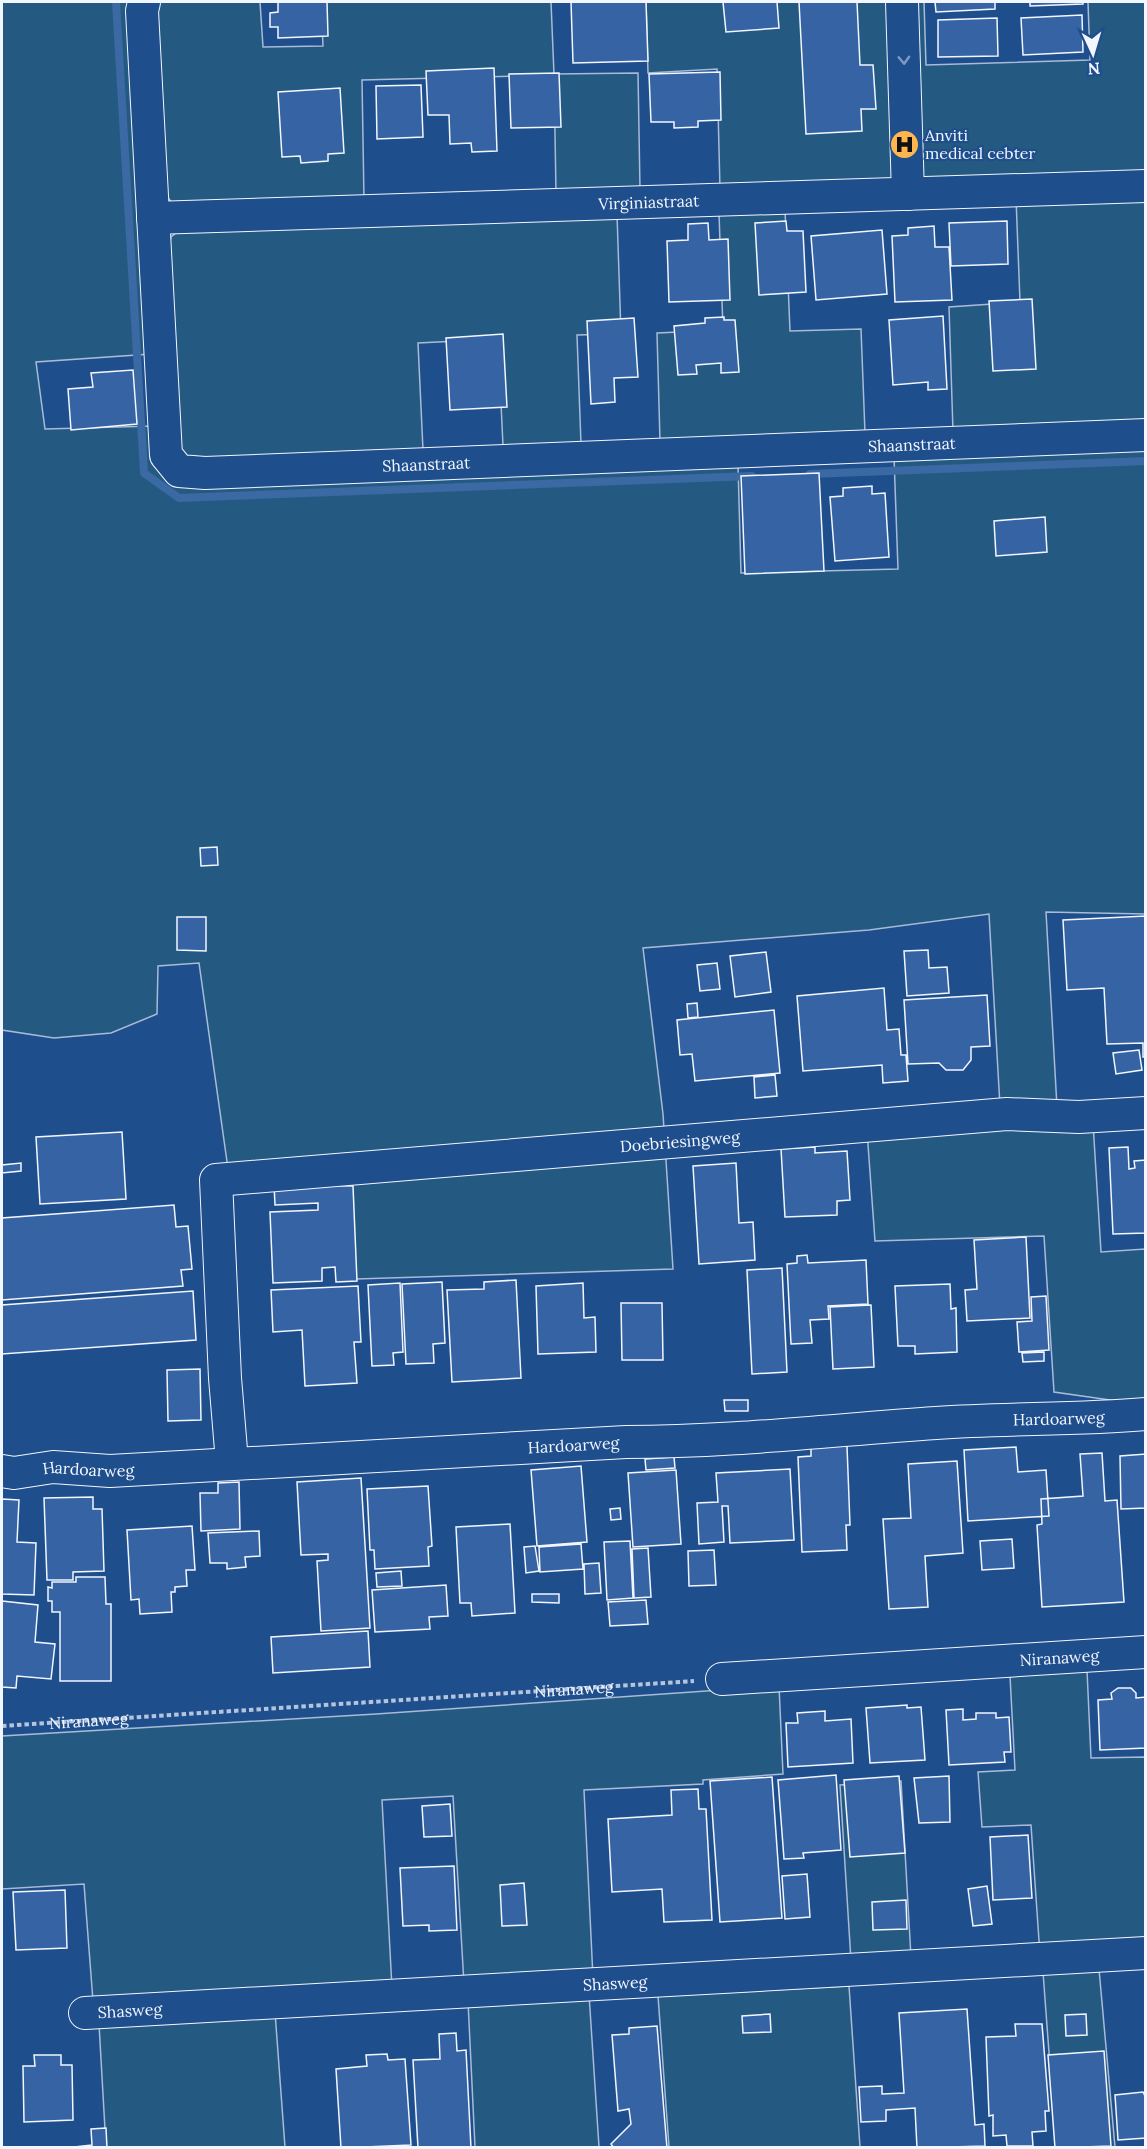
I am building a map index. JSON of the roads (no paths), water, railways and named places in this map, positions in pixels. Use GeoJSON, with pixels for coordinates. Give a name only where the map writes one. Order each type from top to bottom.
{"type":"FeatureCollection","features":[{"type":"Feature","properties":{"kind":"street","name":"Shaanstraat"},"geometry":{"type":"LineString","coordinates":[[144,2],[142,11],[166,455],[179,471],[205,473],[1146,435]]}},
{"type":"Feature","properties":{"kind":"street"},"geometry":{"type":"LineString","coordinates":[[902,2],[908,194]]}},
{"type":"Feature","properties":{"kind":"street","name":"Virginiastraat"},"geometry":{"type":"LineString","coordinates":[[153,218],[1146,186]]}},
{"type":"Feature","properties":{"kind":"street","name":"Doebriesingweg"},"geometry":{"type":"LineString","coordinates":[[232,1462],[225,1378],[216,1180],[1007,1114],[1079,1117],[1146,1113]]}},
{"type":"Feature","properties":{"kind":"street","name":"Hardoarweg"},"geometry":{"type":"LineString","coordinates":[[2,1471],[14,1473],[53,1467],[110,1471],[232,1462],[626,1442],[706,1442],[938,1423],[1084,1419],[1146,1414]]}},
{"type":"Feature","properties":{"kind":"street","name":"Niranaweg"},"geometry":{"type":"LineString","coordinates":[[722,1679],[1146,1652]]}},
{"type":"Feature","properties":{"kind":"street","name":"Shasweg"},"geometry":{"type":"LineString","coordinates":[[85,2013],[1146,1953]]}},
{"type":"Feature","properties":{"kind":"waterway"},"geometry":{"type":"LineString","coordinates":[[116,2],[144,473],[179,498],[752,476]]}},
{"type":"Feature","properties":{"kind":"waterway"},"geometry":{"type":"LineString","coordinates":[[810,474],[1146,461]]}},
{"type":"Feature","properties":{"kind":"place","name":"Anviti medical cebter"},"geometry":{"type":"Point","coordinates":[904,144]}}]}
